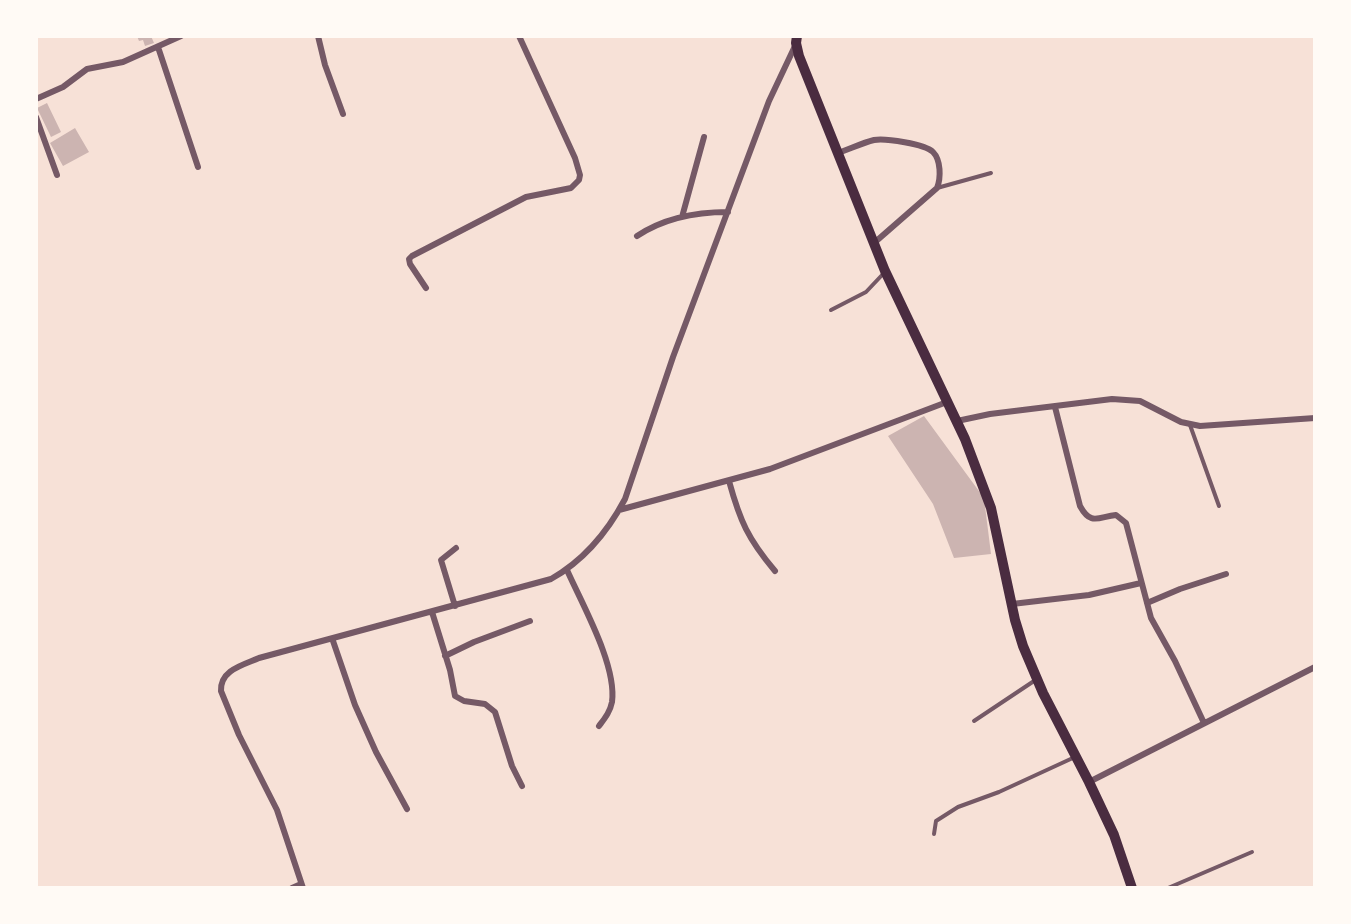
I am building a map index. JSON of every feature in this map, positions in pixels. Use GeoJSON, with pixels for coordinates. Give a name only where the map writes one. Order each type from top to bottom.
{"type":"FeatureCollection","features":[{"type":"Feature","properties":{"kind":"main road"},"geometry":{"type":"LineString","coordinates":[[797,39],[799,56],[885,271],[957,422],[991,508],[1023,646],[1114,835],[1132,888]]}},
{"type":"Feature","properties":{"kind":"street"},"geometry":{"type":"LineString","coordinates":[[36,99],[63,87],[87,69],[123,62],[181,36]]}},
{"type":"Feature","properties":{"kind":"street"},"geometry":{"type":"LineString","coordinates":[[318,36],[325,65],[343,114]]}},
{"type":"Feature","properties":{"kind":"street"},"geometry":{"type":"LineString","coordinates":[[426,288],[410,264],[409,259],[412,256],[526,197],[571,188],[579,180],[580,175],[575,158],[521,37]]}},
{"type":"Feature","properties":{"kind":"street"},"geometry":{"type":"LineString","coordinates":[[292,888],[302,886],[277,810],[239,735],[221,684],[229,671],[259,658],[551,579],[567,570],[585,554],[625,499],[673,357],[770,101],[797,39]]}},
{"type":"Feature","properties":{"kind":"street"},"geometry":{"type":"LineString","coordinates":[[158,47],[198,167]]}},
{"type":"Feature","properties":{"kind":"street"},"geometry":{"type":"LineString","coordinates":[[36,117],[57,175]]}},
{"type":"Feature","properties":{"kind":"street"},"geometry":{"type":"LineString","coordinates":[[682,217],[704,136]]}},
{"type":"Feature","properties":{"kind":"street"},"geometry":{"type":"LineString","coordinates":[[838,153],[874,140],[882,140],[929,149],[938,159],[937,188],[874,243]]}},
{"type":"Feature","properties":{"kind":"street"},"geometry":{"type":"LineString","coordinates":[[637,236],[663,222],[707,212],[728,212]]}},
{"type":"Feature","properties":{"kind":"street"},"geometry":{"type":"LineString","coordinates":[[957,422],[990,414],[1112,399],[1128,399],[1151,406],[1190,425],[1315,418]]}},
{"type":"Feature","properties":{"kind":"street"},"geometry":{"type":"LineString","coordinates":[[619,510],[770,469],[947,402]]}},
{"type":"Feature","properties":{"kind":"street"},"geometry":{"type":"LineString","coordinates":[[1055,406],[1080,506],[1088,517],[1094,519],[1116,516],[1122,518],[1128,530],[1152,618],[1204,723]]}},
{"type":"Feature","properties":{"kind":"street"},"geometry":{"type":"LineString","coordinates":[[729,481],[743,526],[758,551],[775,571]]}},
{"type":"Feature","properties":{"kind":"street"},"geometry":{"type":"LineString","coordinates":[[455,606],[441,560],[456,548]]}},
{"type":"Feature","properties":{"kind":"street"},"geometry":{"type":"LineString","coordinates":[[567,570],[597,638],[609,673],[612,703],[607,716],[599,726]]}},
{"type":"Feature","properties":{"kind":"street"},"geometry":{"type":"LineString","coordinates":[[1147,603],[1226,574]]}},
{"type":"Feature","properties":{"kind":"street"},"geometry":{"type":"LineString","coordinates":[[1012,604],[1089,595],[1141,583]]}},
{"type":"Feature","properties":{"kind":"street"},"geometry":{"type":"LineString","coordinates":[[432,612],[455,696],[464,701],[485,704],[495,712],[512,766],[522,786]]}},
{"type":"Feature","properties":{"kind":"street"},"geometry":{"type":"LineString","coordinates":[[445,656],[530,621]]}},
{"type":"Feature","properties":{"kind":"street"},"geometry":{"type":"LineString","coordinates":[[332,638],[376,752],[407,809]]}},
{"type":"Feature","properties":{"kind":"street"},"geometry":{"type":"LineString","coordinates":[[1089,782],[1315,667]]}},
{"type":"Feature","properties":{"kind":"lane"},"geometry":{"type":"LineString","coordinates":[[937,188],[992,173]]}},
{"type":"Feature","properties":{"kind":"lane"},"geometry":{"type":"LineString","coordinates":[[831,310],[866,292],[885,271]]}},
{"type":"Feature","properties":{"kind":"lane"},"geometry":{"type":"LineString","coordinates":[[1190,425],[1219,506]]}},
{"type":"Feature","properties":{"kind":"lane"},"geometry":{"type":"LineString","coordinates":[[974,721],[1038,679]]}},
{"type":"Feature","properties":{"kind":"lane"},"geometry":{"type":"LineString","coordinates":[[934,834],[936,821],[946,813],[999,792],[1076,756]]}},
{"type":"Feature","properties":{"kind":"lane"},"geometry":{"type":"LineString","coordinates":[[1168,888],[1252,852]]}},
{"type":"Feature","properties":{"kind":"building"},"geometry":{"type":"Polygon","coordinates":[[[137,36],[151,36],[154,43],[145,46],[143,40],[139,41],[137,36]]]}},
{"type":"Feature","properties":{"kind":"building"},"geometry":{"type":"Polygon","coordinates":[[[47,103],[61,132],[51,137],[37,108],[47,103]]]}},
{"type":"Feature","properties":{"kind":"building"},"geometry":{"type":"Polygon","coordinates":[[[75,128],[89,152],[63,166],[50,143],[75,128]]]}},
{"type":"Feature","properties":{"kind":"building"},"geometry":{"type":"Polygon","coordinates":[[[924,416],[984,498],[991,554],[954,558],[933,504],[888,436],[924,416]]]}}]}
